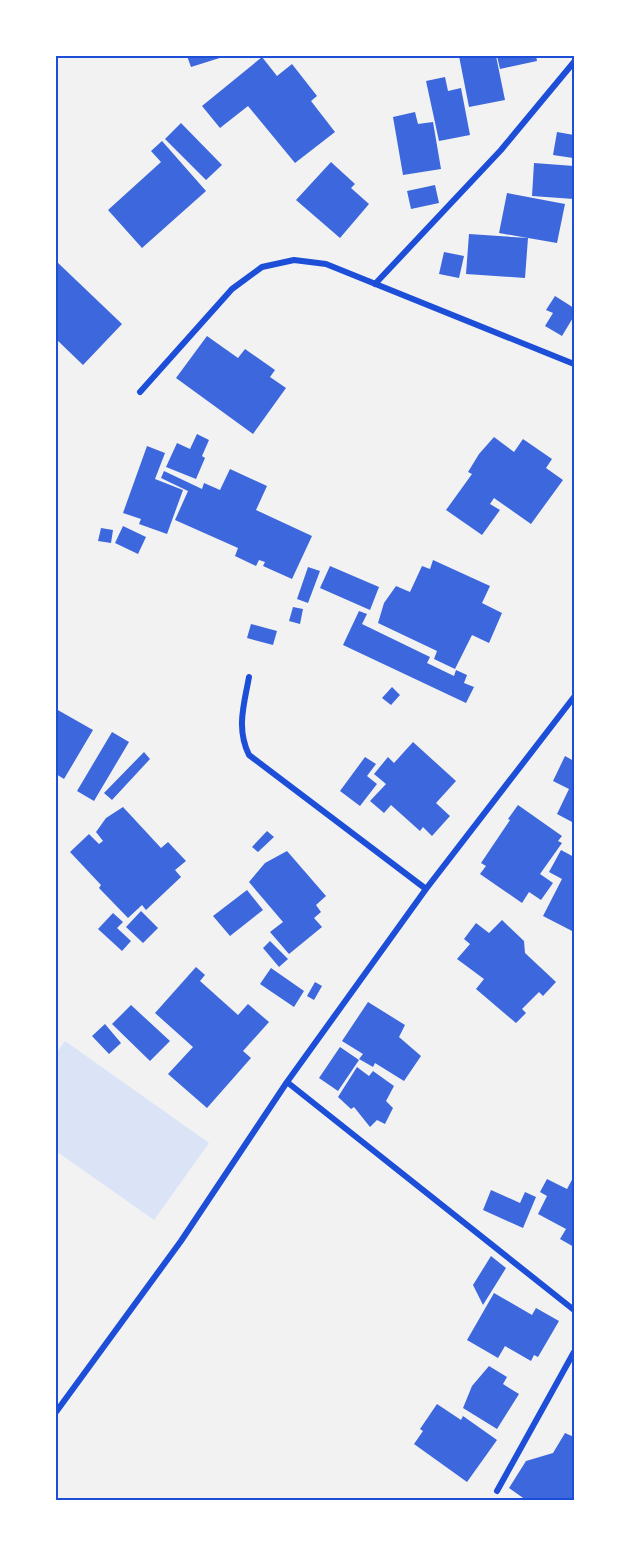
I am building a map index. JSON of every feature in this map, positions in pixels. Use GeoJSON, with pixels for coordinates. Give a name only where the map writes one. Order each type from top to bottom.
{"type":"FeatureCollection","features":[{"type":"Feature","properties":{"kind":"street"},"geometry":{"type":"LineString","coordinates":[[375,284],[501,150],[574,62]]}},
{"type":"Feature","properties":{"kind":"street"},"geometry":{"type":"LineString","coordinates":[[140,392],[232,289],[262,267],[294,260],[326,264],[574,364]]}},
{"type":"Feature","properties":{"kind":"street"},"geometry":{"type":"LineString","coordinates":[[249,677],[241,724],[243,742],[249,755],[426,889]]}},
{"type":"Feature","properties":{"kind":"street"},"geometry":{"type":"LineString","coordinates":[[56,1412],[181,1241],[287,1082],[426,889],[574,698]]}},
{"type":"Feature","properties":{"kind":"street"},"geometry":{"type":"LineString","coordinates":[[287,1082],[574,1310]]}},
{"type":"Feature","properties":{"kind":"street"},"geometry":{"type":"LineString","coordinates":[[497,1491],[574,1352]]}},
{"type":"Feature","properties":{"kind":"shaded area"},"geometry":{"type":"Polygon","coordinates":[[[65,1041],[209,1143],[154,1220],[56,1151],[56,1053],[65,1041]]]}},
{"type":"Feature","properties":{"kind":"building"},"geometry":{"type":"Polygon","coordinates":[[[187,56],[226,56],[191,67],[187,56]]]}},
{"type":"Feature","properties":{"kind":"building"},"geometry":{"type":"Polygon","coordinates":[[[459,56],[496,56],[505,100],[469,107],[459,56]]]}},
{"type":"Feature","properties":{"kind":"building"},"geometry":{"type":"Polygon","coordinates":[[[497,56],[536,56],[537,61],[500,69],[497,56]]]}},
{"type":"Feature","properties":{"kind":"building"},"geometry":{"type":"Polygon","coordinates":[[[262,57],[277,76],[292,64],[317,96],[311,101],[335,132],[295,163],[248,106],[220,128],[202,106],[262,57]]]}},
{"type":"Feature","properties":{"kind":"building"},"geometry":{"type":"Polygon","coordinates":[[[445,77],[448,91],[461,88],[470,135],[439,141],[426,81],[445,77]]]}},
{"type":"Feature","properties":{"kind":"building"},"geometry":{"type":"Polygon","coordinates":[[[415,112],[418,124],[433,122],[441,169],[403,175],[393,117],[415,112]]]}},
{"type":"Feature","properties":{"kind":"building"},"geometry":{"type":"Polygon","coordinates":[[[181,123],[222,165],[206,180],[165,139],[181,123]]]}},
{"type":"Feature","properties":{"kind":"building"},"geometry":{"type":"Polygon","coordinates":[[[557,132],[574,135],[573,158],[553,155],[557,132]]]}},
{"type":"Feature","properties":{"kind":"building"},"geometry":{"type":"Polygon","coordinates":[[[162,141],[206,191],[142,248],[108,210],[161,162],[151,151],[162,141]]]}},
{"type":"Feature","properties":{"kind":"building"},"geometry":{"type":"Polygon","coordinates":[[[331,162],[355,184],[351,188],[369,204],[340,238],[296,200],[331,162]]]}},
{"type":"Feature","properties":{"kind":"building"},"geometry":{"type":"Polygon","coordinates":[[[534,163],[574,166],[574,199],[532,196],[534,163]]]}},
{"type":"Feature","properties":{"kind":"building"},"geometry":{"type":"Polygon","coordinates":[[[435,185],[439,203],[411,209],[407,191],[435,185]]]}},
{"type":"Feature","properties":{"kind":"building"},"geometry":{"type":"Polygon","coordinates":[[[507,193],[565,204],[557,243],[499,233],[507,193]]]}},
{"type":"Feature","properties":{"kind":"building"},"geometry":{"type":"Polygon","coordinates":[[[469,234],[528,238],[525,278],[466,274],[469,234]]]}},
{"type":"Feature","properties":{"kind":"building"},"geometry":{"type":"Polygon","coordinates":[[[444,252],[464,256],[459,278],[439,274],[444,252]]]}},
{"type":"Feature","properties":{"kind":"building"},"geometry":{"type":"Polygon","coordinates":[[[56,261],[122,324],[83,365],[56,339],[56,261]]]}},
{"type":"Feature","properties":{"kind":"building"},"geometry":{"type":"Polygon","coordinates":[[[555,296],[574,308],[574,316],[562,336],[545,326],[553,313],[546,310],[555,296]]]}},
{"type":"Feature","properties":{"kind":"building"},"geometry":{"type":"Polygon","coordinates":[[[207,336],[238,358],[245,349],[275,370],[270,377],[286,388],[253,434],[176,378],[207,336]]]}},
{"type":"Feature","properties":{"kind":"building"},"geometry":{"type":"Polygon","coordinates":[[[197,434],[209,440],[202,456],[205,458],[196,479],[166,467],[177,443],[190,449],[197,434]]]}},
{"type":"Feature","properties":{"kind":"building"},"geometry":{"type":"Polygon","coordinates":[[[494,437],[514,452],[523,439],[552,459],[546,468],[563,480],[531,524],[494,498],[490,504],[500,510],[482,535],[446,510],[472,474],[468,472],[479,454],[494,437]]]}},
{"type":"Feature","properties":{"kind":"building"},"geometry":{"type":"Polygon","coordinates":[[[147,446],[165,453],[155,479],[183,490],[167,534],[139,524],[141,519],[123,513],[147,446]]]}},
{"type":"Feature","properties":{"kind":"building"},"geometry":{"type":"Polygon","coordinates":[[[230,469],[267,486],[256,510],[312,536],[292,579],[263,566],[265,562],[259,560],[256,566],[235,556],[238,548],[175,520],[188,491],[161,478],[164,471],[202,489],[204,483],[220,490],[230,469]]]}},
{"type":"Feature","properties":{"kind":"building"},"geometry":{"type":"Polygon","coordinates":[[[123,526],[146,537],[138,554],[115,543],[123,526]]]}},
{"type":"Feature","properties":{"kind":"building"},"geometry":{"type":"Polygon","coordinates":[[[101,528],[113,530],[111,543],[98,541],[101,528]]]}},
{"type":"Feature","properties":{"kind":"building"},"geometry":{"type":"Polygon","coordinates":[[[433,560],[490,586],[482,603],[502,613],[489,643],[472,635],[455,669],[434,659],[437,651],[378,623],[384,603],[396,586],[410,592],[422,566],[430,569],[433,560]]]}},
{"type":"Feature","properties":{"kind":"building"},"geometry":{"type":"Polygon","coordinates":[[[330,566],[379,587],[370,610],[320,588],[330,566]]]}},
{"type":"Feature","properties":{"kind":"building"},"geometry":{"type":"Polygon","coordinates":[[[308,567],[320,571],[308,603],[297,599],[308,567]]]}},
{"type":"Feature","properties":{"kind":"building"},"geometry":{"type":"Polygon","coordinates":[[[293,607],[303,609],[300,624],[289,621],[293,607]]]}},
{"type":"Feature","properties":{"kind":"building"},"geometry":{"type":"Polygon","coordinates":[[[359,611],[367,614],[362,624],[430,657],[427,663],[454,676],[456,670],[467,675],[464,683],[474,687],[466,703],[343,645],[359,611]]]}},
{"type":"Feature","properties":{"kind":"building"},"geometry":{"type":"Polygon","coordinates":[[[251,624],[277,631],[273,645],[247,638],[251,624]]]}},
{"type":"Feature","properties":{"kind":"building"},"geometry":{"type":"Polygon","coordinates":[[[392,687],[400,695],[391,705],[382,698],[392,687]]]}},
{"type":"Feature","properties":{"kind":"building"},"geometry":{"type":"Polygon","coordinates":[[[56,709],[93,730],[64,779],[56,774],[56,709]]]}},
{"type":"Feature","properties":{"kind":"building"},"geometry":{"type":"Polygon","coordinates":[[[112,732],[129,742],[94,801],[77,791],[112,732]]]}},
{"type":"Feature","properties":{"kind":"building"},"geometry":{"type":"Polygon","coordinates":[[[413,742],[456,781],[436,803],[450,816],[432,836],[423,827],[420,831],[391,805],[384,813],[370,801],[386,784],[374,774],[388,757],[394,763],[413,742]]]}},
{"type":"Feature","properties":{"kind":"building"},"geometry":{"type":"Polygon","coordinates":[[[144,752],[150,759],[112,800],[104,793],[144,752]]]}},
{"type":"Feature","properties":{"kind":"building"},"geometry":{"type":"Polygon","coordinates":[[[565,756],[574,761],[574,823],[557,814],[569,789],[553,781],[565,756]]]}},
{"type":"Feature","properties":{"kind":"building"},"geometry":{"type":"Polygon","coordinates":[[[365,757],[376,764],[367,776],[377,784],[360,806],[340,791],[365,757]]]}},
{"type":"Feature","properties":{"kind":"building"},"geometry":{"type":"Polygon","coordinates":[[[518,805],[562,836],[558,841],[562,843],[540,874],[553,883],[541,900],[529,892],[522,903],[480,874],[486,866],[481,863],[518,805]]]}},
{"type":"Feature","properties":{"kind":"building"},"geometry":{"type":"Polygon","coordinates":[[[123,807],[161,848],[168,842],[186,861],[175,870],[181,877],[146,910],[142,905],[128,918],[99,888],[101,885],[70,852],[89,834],[99,844],[103,841],[96,832],[106,818],[123,807]]]}},
{"type":"Feature","properties":{"kind":"building"},"geometry":{"type":"Polygon","coordinates":[[[267,831],[274,837],[258,852],[252,847],[267,831]]]}},
{"type":"Feature","properties":{"kind":"building"},"geometry":{"type":"Polygon","coordinates":[[[561,850],[574,857],[574,932],[543,916],[562,879],[549,872],[561,850]]]}},
{"type":"Feature","properties":{"kind":"building"},"geometry":{"type":"Polygon","coordinates":[[[287,851],[326,896],[316,905],[321,912],[314,918],[322,927],[289,954],[270,932],[283,922],[249,882],[265,863],[287,851]]]}},
{"type":"Feature","properties":{"kind":"building"},"geometry":{"type":"Polygon","coordinates":[[[247,890],[263,910],[230,936],[213,916],[247,890]]]}},
{"type":"Feature","properties":{"kind":"building"},"geometry":{"type":"Polygon","coordinates":[[[141,911],[158,928],[143,943],[126,927],[141,911]]]}},
{"type":"Feature","properties":{"kind":"building"},"geometry":{"type":"Polygon","coordinates":[[[113,913],[123,922],[117,928],[131,941],[122,951],[98,929],[113,913]]]}},
{"type":"Feature","properties":{"kind":"building"},"geometry":{"type":"Polygon","coordinates":[[[502,920],[524,941],[525,953],[556,982],[543,996],[539,992],[522,1009],[526,1013],[516,1023],[476,989],[484,979],[457,959],[470,944],[464,939],[476,923],[489,933],[502,920]]]}},
{"type":"Feature","properties":{"kind":"building"},"geometry":{"type":"Polygon","coordinates":[[[270,941],[288,959],[279,967],[263,948],[270,941]]]}},
{"type":"Feature","properties":{"kind":"building"},"geometry":{"type":"Polygon","coordinates":[[[196,967],[205,975],[200,981],[238,1015],[248,1004],[269,1022],[243,1051],[251,1058],[207,1108],[168,1074],[193,1047],[155,1013],[196,967]]]}},
{"type":"Feature","properties":{"kind":"building"},"geometry":{"type":"Polygon","coordinates":[[[271,968],[304,991],[294,1007],[260,984],[271,968]]]}},
{"type":"Feature","properties":{"kind":"building"},"geometry":{"type":"Polygon","coordinates":[[[315,982],[322,986],[314,1000],[307,996],[315,982]]]}},
{"type":"Feature","properties":{"kind":"building"},"geometry":{"type":"Polygon","coordinates":[[[368,1002],[405,1025],[399,1037],[421,1056],[404,1081],[375,1063],[373,1067],[359,1059],[363,1054],[342,1041],[368,1002]]]}},
{"type":"Feature","properties":{"kind":"building"},"geometry":{"type":"Polygon","coordinates":[[[131,1005],[170,1041],[150,1061],[112,1024],[131,1005]]]}},
{"type":"Feature","properties":{"kind":"building"},"geometry":{"type":"Polygon","coordinates":[[[105,1024],[121,1043],[109,1054],[92,1036],[105,1024]]]}},
{"type":"Feature","properties":{"kind":"building"},"geometry":{"type":"Polygon","coordinates":[[[340,1047],[359,1060],[338,1091],[319,1078],[340,1047]]]}},
{"type":"Feature","properties":{"kind":"building"},"geometry":{"type":"Polygon","coordinates":[[[357,1067],[369,1076],[373,1071],[394,1086],[386,1101],[393,1108],[385,1124],[377,1120],[370,1127],[354,1107],[351,1109],[338,1097],[357,1067]]]}},
{"type":"Feature","properties":{"kind":"building"},"geometry":{"type":"Polygon","coordinates":[[[574,1176],[574,1247],[560,1239],[566,1229],[538,1214],[547,1196],[540,1192],[547,1179],[567,1189],[574,1176]]]}},
{"type":"Feature","properties":{"kind":"building"},"geometry":{"type":"Polygon","coordinates":[[[491,1190],[520,1203],[525,1192],[536,1197],[523,1228],[483,1210],[491,1190]]]}},
{"type":"Feature","properties":{"kind":"building"},"geometry":{"type":"Polygon","coordinates":[[[491,1256],[506,1268],[483,1305],[473,1285],[491,1256]]]}},
{"type":"Feature","properties":{"kind":"building"},"geometry":{"type":"Polygon","coordinates":[[[494,1293],[532,1315],[536,1308],[559,1321],[538,1357],[534,1355],[531,1361],[505,1346],[498,1358],[467,1340],[494,1293]]]}},
{"type":"Feature","properties":{"kind":"building"},"geometry":{"type":"Polygon","coordinates":[[[489,1366],[507,1377],[503,1384],[519,1394],[497,1429],[463,1408],[472,1386],[489,1366]]]}},
{"type":"Feature","properties":{"kind":"building"},"geometry":{"type":"Polygon","coordinates":[[[437,1404],[461,1420],[463,1416],[497,1440],[467,1482],[414,1444],[423,1431],[420,1429],[437,1404]]]}},
{"type":"Feature","properties":{"kind":"building"},"geometry":{"type":"Polygon","coordinates":[[[565,1433],[574,1437],[574,1500],[526,1500],[509,1488],[526,1461],[553,1453],[565,1433]]]}}]}
